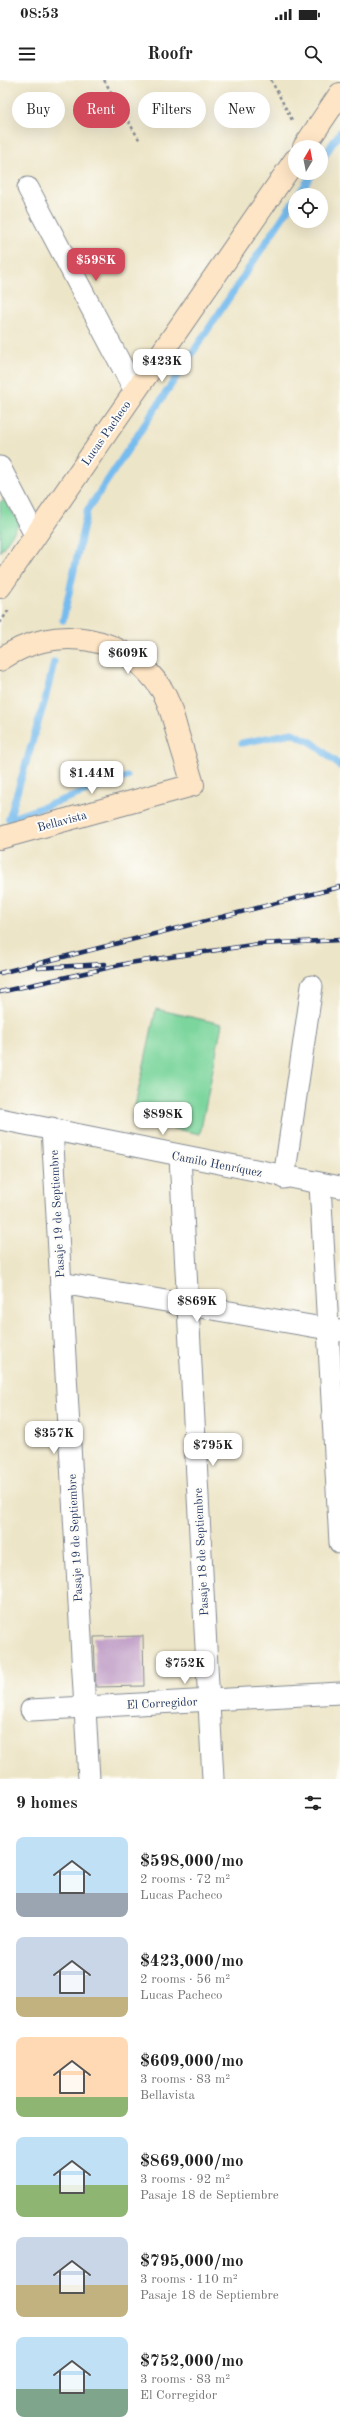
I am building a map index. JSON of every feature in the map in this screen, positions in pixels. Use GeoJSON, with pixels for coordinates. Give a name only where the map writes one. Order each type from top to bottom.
{"type":"FeatureCollection","features":[{"type":"Feature","properties":{"kind":"main road","name":"Lucas Pacheco"},"geometry":{"type":"LineString","coordinates":[[309,140],[340,94]]}},
{"type":"Feature","properties":{"kind":"main road","name":"Lucas Pacheco"},"geometry":{"type":"LineString","coordinates":[[0,587],[288,170]]}},
{"type":"Feature","properties":{"kind":"main road","name":"Bellavista"},"geometry":{"type":"LineString","coordinates":[[0,660],[20,647],[32,643],[62,638],[93,641],[125,652],[146,670],[163,691],[193,786],[0,838]]}},
{"type":"Feature","properties":{"kind":"street"},"geometry":{"type":"LineString","coordinates":[[28,188],[135,391]]}},
{"type":"Feature","properties":{"kind":"street"},"geometry":{"type":"LineString","coordinates":[[0,467],[36,535]]}},
{"type":"Feature","properties":{"kind":"street"},"geometry":{"type":"LineString","coordinates":[[284,1178],[312,986]]}},
{"type":"Feature","properties":{"kind":"street","name":"Camilo Henríquez"},"geometry":{"type":"LineString","coordinates":[[0,1119],[52,1128],[180,1157],[340,1188]]}},
{"type":"Feature","properties":{"kind":"street","name":"Pasaje 19 de Septiembre"},"geometry":{"type":"LineString","coordinates":[[52,1128],[89,1779]]}},
{"type":"Feature","properties":{"kind":"street","name":"Pasaje 18 de Septiembre"},"geometry":{"type":"LineString","coordinates":[[180,1157],[213,1779]]}},
{"type":"Feature","properties":{"kind":"street"},"geometry":{"type":"LineString","coordinates":[[320,1184],[333,1329],[340,1543]]}},
{"type":"Feature","properties":{"kind":"street"},"geometry":{"type":"LineString","coordinates":[[61,1283],[333,1329]]}},
{"type":"Feature","properties":{"kind":"street","name":"El Corregidor"},"geometry":{"type":"LineString","coordinates":[[31,1710],[340,1693]]}},
{"type":"Feature","properties":{"kind":"path"},"geometry":{"type":"LineString","coordinates":[[104,80],[140,141]]}},
{"type":"Feature","properties":{"kind":"path"},"geometry":{"type":"LineString","coordinates":[[271,80],[298,140]]}},
{"type":"Feature","properties":{"kind":"green space"},"geometry":{"type":"Polygon","coordinates":[[[4,500],[20,523],[0,552],[0,502],[4,500]]]}},
{"type":"Feature","properties":{"kind":"green space"},"geometry":{"type":"Polygon","coordinates":[[[156,1009],[222,1024],[200,1134],[132,1120],[156,1009]]]}},
{"type":"Feature","properties":{"kind":"building"},"geometry":{"type":"Polygon","coordinates":[[[143,1636],[144,1686],[96,1687],[94,1637],[143,1636]]]}},
{"type":"Feature","properties":{"kind":"waterway"},"geometry":{"type":"LineString","coordinates":[[328,150],[340,132]]}},
{"type":"Feature","properties":{"kind":"waterway"},"geometry":{"type":"LineString","coordinates":[[303,188],[308,180]]}},
{"type":"Feature","properties":{"kind":"waterway"},"geometry":{"type":"LineString","coordinates":[[63,620],[87,511],[288,210]]}},
{"type":"Feature","properties":{"kind":"waterway"},"geometry":{"type":"LineString","coordinates":[[9,819],[45,700],[54,662]]}},
{"type":"Feature","properties":{"kind":"waterway"},"geometry":{"type":"LineString","coordinates":[[242,743],[292,733],[313,743],[340,766]]}},
{"type":"Feature","properties":{"kind":"waterway"},"geometry":{"type":"LineString","coordinates":[[9,819],[127,777]]}},
{"type":"Feature","properties":{"kind":"railway"},"geometry":{"type":"LineString","coordinates":[[0,973],[340,887]]}},
{"type":"Feature","properties":{"kind":"railway"},"geometry":{"type":"LineString","coordinates":[[0,992],[129,963],[259,944],[340,940]]}},
{"type":"Feature","properties":{"kind":"railway"},"geometry":{"type":"LineString","coordinates":[[38,968],[105,964]]}}]}
